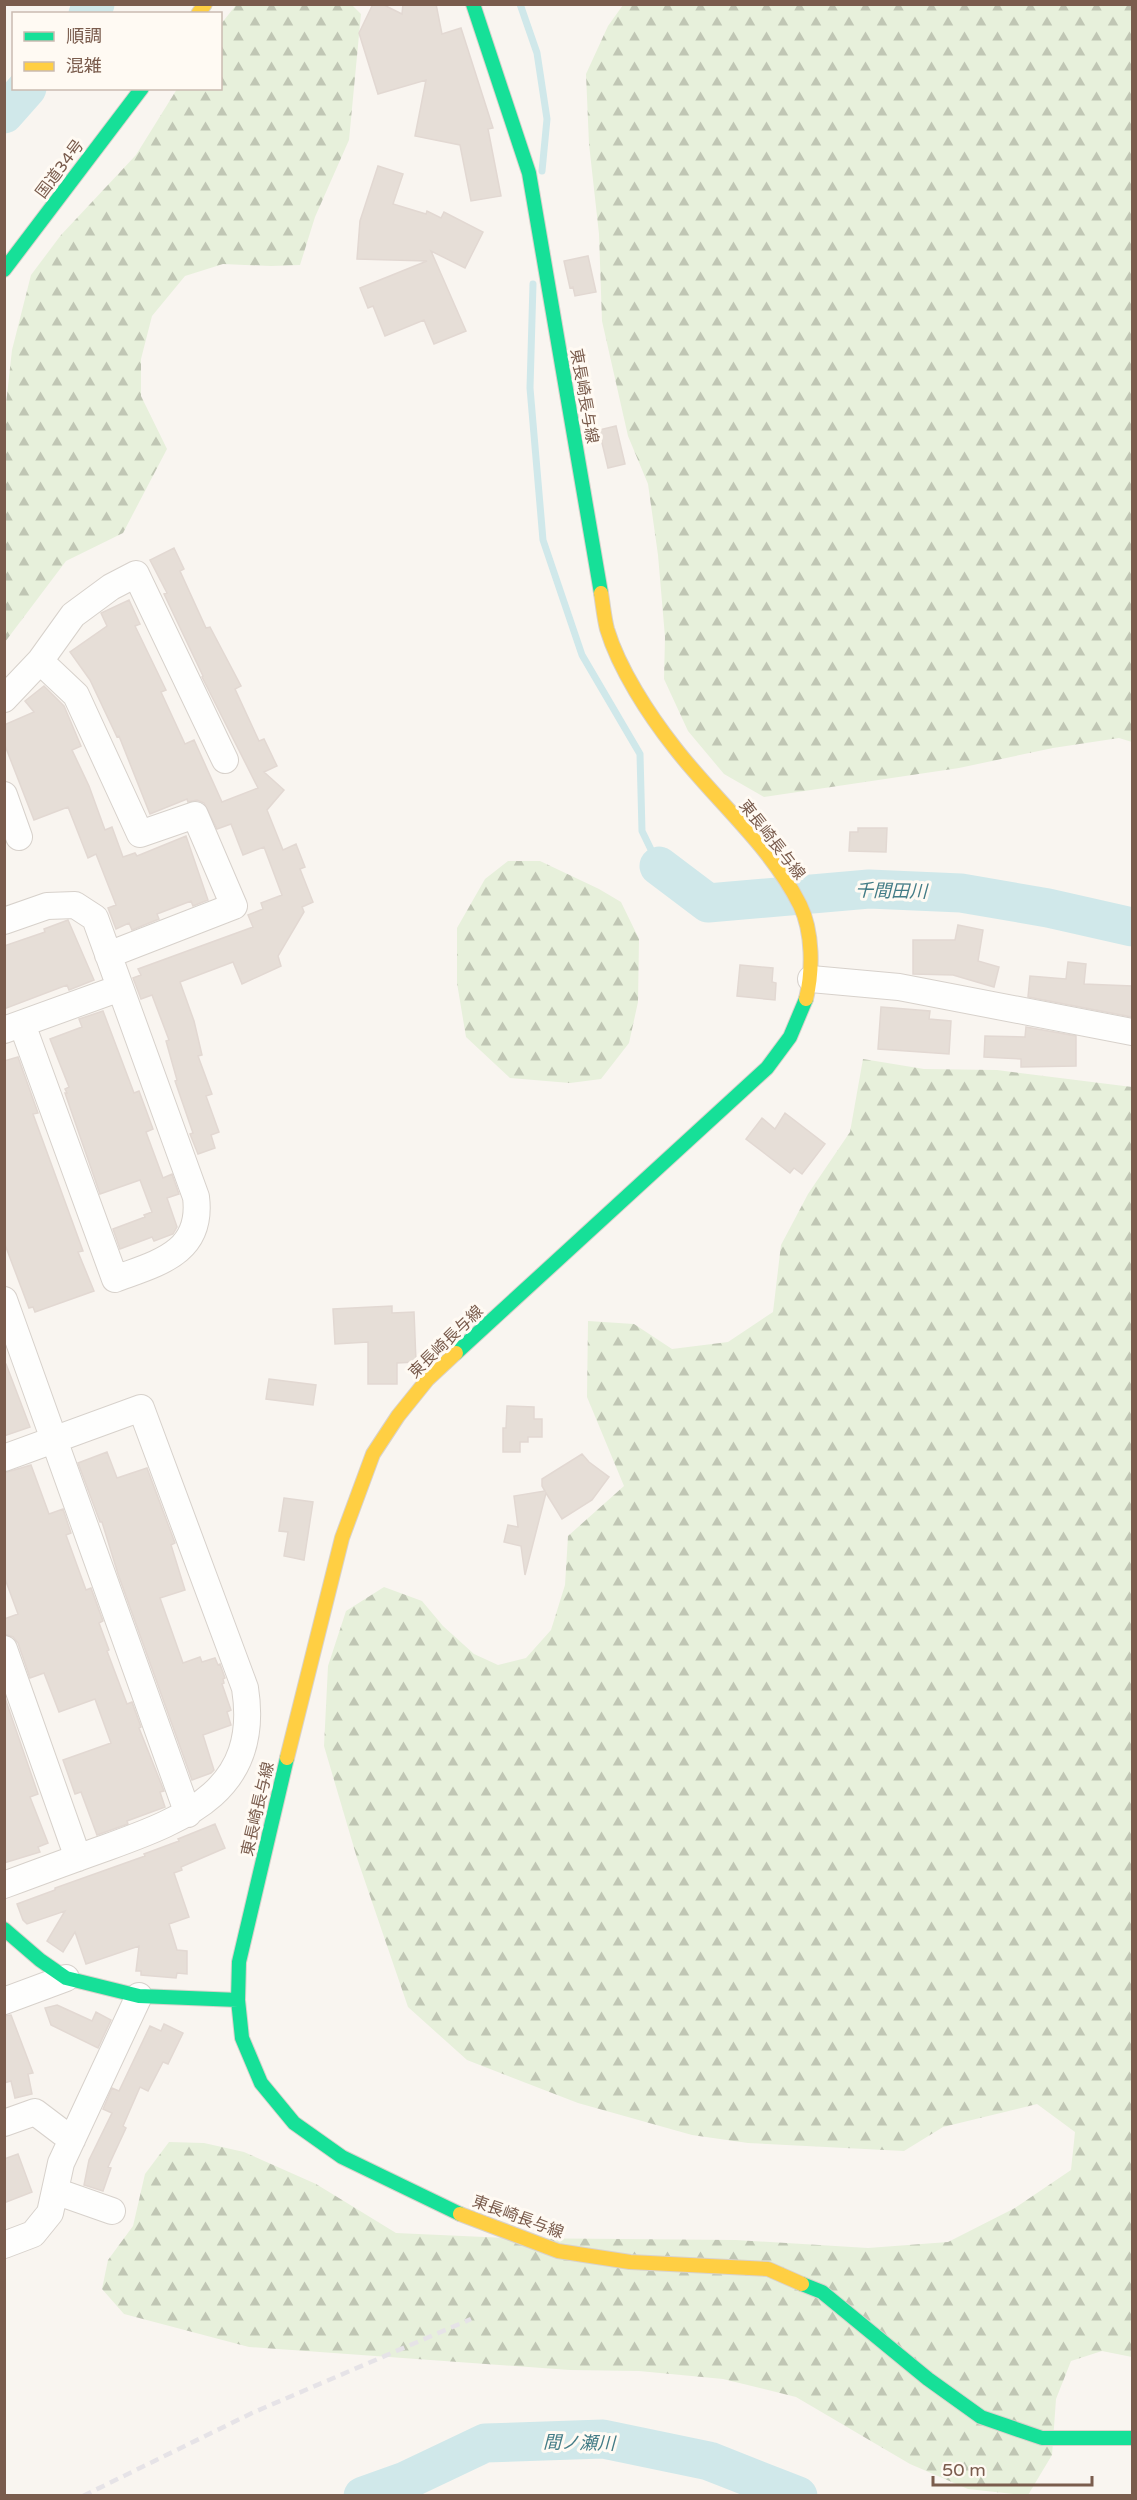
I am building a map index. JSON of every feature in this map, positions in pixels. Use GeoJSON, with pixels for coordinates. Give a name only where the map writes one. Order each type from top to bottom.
{"type":"FeatureCollection","features":[{"type":"Feature","properties":{"kind":"main road","name":"東長崎長与線"},"geometry":{"type":"LineString","coordinates":[[473,4],[529,173],[607,629],[627,675],[654,720],[686,762],[751,835],[780,873],[801,907],[809,941],[812,980],[801,1018],[780,1053],[740,1094],[427,1380],[398,1416],[373,1454],[342,1538],[239,1962],[238,2000],[242,2038],[261,2083],[294,2123],[342,2157],[415,2194],[487,2226],[558,2251],[630,2262],[768,2270],[822,2292],[928,2379],[981,2417],[1042,2438],[1132,2438]]}},
{"type":"Feature","properties":{"kind":"main road","name":"国道34号"},"geometry":{"type":"LineString","coordinates":[[4,270],[140,90]]}},
{"type":"Feature","properties":{"kind":"main road"},"geometry":{"type":"LineString","coordinates":[[4,1929],[40,1960],[66,1978],[139,1996],[238,2000]]}},
{"type":"Feature","properties":{"kind":"street"},"geometry":{"type":"LineString","coordinates":[[4,699],[40,661],[73,615],[111,587],[136,574],[225,760]]}},
{"type":"Feature","properties":{"kind":"street"},"geometry":{"type":"LineString","coordinates":[[40,661],[76,695],[140,834],[195,815],[234,906],[108,955]]}},
{"type":"Feature","properties":{"kind":"street"},"geometry":{"type":"LineString","coordinates":[[4,795],[19,837]]}},
{"type":"Feature","properties":{"kind":"street"},"geometry":{"type":"LineString","coordinates":[[4,921],[47,906],[75,905],[95,918],[196,1197],[198,1212],[196,1225],[182,1248],[167,1258],[115,1279],[13,1027],[120,988]]}},
{"type":"Feature","properties":{"kind":"street"},"geometry":{"type":"LineString","coordinates":[[812,980],[899,987],[1132,1032]]}},
{"type":"Feature","properties":{"kind":"street"},"geometry":{"type":"LineString","coordinates":[[4,1300],[188,1814]]}},
{"type":"Feature","properties":{"kind":"street"},"geometry":{"type":"LineString","coordinates":[[4,1458],[141,1408],[245,1688],[248,1723],[244,1746],[223,1783],[199,1807],[147,1833],[4,1885]]}},
{"type":"Feature","properties":{"kind":"street"},"geometry":{"type":"LineString","coordinates":[[4,1649],[78,1858]]}},
{"type":"Feature","properties":{"kind":"street"},"geometry":{"type":"LineString","coordinates":[[4,2001],[66,1978]]}},
{"type":"Feature","properties":{"kind":"street"},"geometry":{"type":"LineString","coordinates":[[4,2245],[33,2234],[43,2225],[50,2213],[61,2163],[139,1996]]}},
{"type":"Feature","properties":{"kind":"street"},"geometry":{"type":"LineString","coordinates":[[4,2123],[35,2112],[72,2140]]}},
{"type":"Feature","properties":{"kind":"street"},"geometry":{"type":"LineString","coordinates":[[55,2191],[112,2211]]}},
{"type":"Feature","properties":{"kind":"green space"},"geometry":{"type":"Polygon","coordinates":[[[236,5],[352,5],[361,14],[349,140],[315,217],[300,265],[223,264],[185,276],[152,316],[141,359],[141,396],[167,449],[123,533],[66,561],[5,642],[5,413],[12,350],[31,275],[61,235],[136,155],[176,90],[222,90],[222,23],[236,5]]]}},
{"type":"Feature","properties":{"kind":"green space"},"geometry":{"type":"Polygon","coordinates":[[[623,5],[1132,5],[1132,742],[1119,738],[1053,748],[959,768],[764,797],[724,774],[688,731],[664,679],[665,637],[658,555],[648,484],[628,436],[602,321],[599,234],[589,144],[586,74],[608,26],[623,5]]]}},
{"type":"Feature","properties":{"kind":"green space"},"geometry":{"type":"Polygon","coordinates":[[[508,861],[540,861],[621,902],[639,939],[638,1002],[629,1043],[601,1079],[570,1083],[510,1078],[466,1037],[457,983],[457,928],[485,879],[508,861]]]}},
{"type":"Feature","properties":{"kind":"green space"},"geometry":{"type":"Polygon","coordinates":[[[863,1059],[924,1069],[997,1070],[1132,1087],[1132,2357],[1102,2351],[1071,2361],[1056,2399],[1052,2455],[1028,2495],[1023,2495],[968,2489],[910,2464],[796,2397],[723,2379],[639,2371],[570,2370],[249,2347],[124,2314],[102,2289],[108,2260],[133,2226],[145,2174],[169,2142],[204,2143],[244,2152],[316,2184],[396,2233],[507,2238],[736,2240],[868,2248],[948,2242],[1015,2208],[1071,2170],[1075,2132],[1037,2104],[943,2127],[904,2151],[748,2143],[692,2135],[578,2103],[467,2060],[408,2007],[357,1858],[324,1746],[328,1666],[346,1611],[384,1587],[422,1601],[443,1626],[474,1654],[498,1665],[526,1658],[551,1630],[565,1585],[568,1536],[624,1486],[587,1397],[588,1321],[634,1324],[672,1349],[728,1342],[773,1312],[781,1245],[808,1194],[850,1132],[863,1059]]]}},
{"type":"Feature","properties":{"kind":"building"},"geometry":{"type":"Polygon","coordinates":[[[373,4],[382,4],[402,14],[403,4],[436,4],[442,34],[461,28],[493,128],[488,129],[501,196],[471,201],[460,145],[415,136],[426,80],[378,94],[359,33],[373,4]]]}},
{"type":"Feature","properties":{"kind":"building"},"geometry":{"type":"Polygon","coordinates":[[[378,166],[403,174],[393,204],[426,214],[427,211],[441,218],[444,212],[483,232],[465,268],[431,251],[466,331],[434,344],[424,320],[385,336],[373,306],[368,308],[360,288],[427,261],[357,259],[360,221],[378,166]]]}},
{"type":"Feature","properties":{"kind":"building"},"geometry":{"type":"Polygon","coordinates":[[[588,256],[596,292],[575,296],[573,287],[570,288],[564,261],[588,256]]]}},
{"type":"Feature","properties":{"kind":"building"},"geometry":{"type":"Polygon","coordinates":[[[616,426],[625,464],[608,468],[599,430],[616,426]]]}},
{"type":"Feature","properties":{"kind":"building"},"geometry":{"type":"Polygon","coordinates":[[[174,548],[184,569],[180,571],[206,628],[210,627],[241,686],[235,689],[259,741],[264,739],[277,766],[264,772],[284,790],[267,810],[283,850],[296,844],[305,867],[300,869],[313,902],[302,907],[304,912],[278,956],[281,966],[242,984],[233,962],[180,982],[194,1021],[202,1055],[198,1056],[212,1094],[206,1096],[219,1132],[211,1135],[215,1148],[198,1154],[175,1081],[177,1080],[166,1041],[169,1040],[152,995],[141,999],[133,978],[141,975],[138,969],[253,927],[248,915],[263,909],[261,903],[282,895],[264,847],[243,855],[231,824],[217,829],[204,803],[197,800],[188,802],[187,799],[150,814],[119,736],[117,737],[90,680],[70,652],[107,626],[101,613],[129,600],[140,624],[135,626],[166,690],[161,692],[185,744],[194,740],[222,802],[258,788],[202,677],[164,594],[167,593],[150,560],[174,548]]]}},
{"type":"Feature","properties":{"kind":"building"},"geometry":{"type":"Polygon","coordinates":[[[44,686],[64,706],[81,746],[72,750],[89,786],[105,830],[112,827],[123,857],[135,853],[137,856],[186,836],[208,900],[193,906],[191,901],[157,914],[159,919],[132,930],[129,923],[116,929],[108,908],[116,905],[96,854],[88,858],[68,807],[34,820],[4,743],[4,725],[34,712],[25,701],[44,686]]]}},
{"type":"Feature","properties":{"kind":"building"},"geometry":{"type":"Polygon","coordinates":[[[858,828],[887,828],[886,852],[849,851],[850,832],[858,832],[858,828]]]}},
{"type":"Feature","properties":{"kind":"building"},"geometry":{"type":"Polygon","coordinates":[[[68,920],[94,980],[69,990],[67,985],[4,1009],[4,946],[45,932],[44,929],[68,920]]]}},
{"type":"Feature","properties":{"kind":"building"},"geometry":{"type":"Polygon","coordinates":[[[958,925],[983,930],[978,961],[999,967],[994,987],[953,975],[913,974],[913,940],[955,940],[958,925]]]}},
{"type":"Feature","properties":{"kind":"building"},"geometry":{"type":"Polygon","coordinates":[[[1068,962],[1086,964],[1084,984],[1132,986],[1132,1017],[1028,997],[1030,976],[1066,979],[1068,962]]]}},
{"type":"Feature","properties":{"kind":"building"},"geometry":{"type":"Polygon","coordinates":[[[740,965],[773,968],[772,982],[776,983],[775,1000],[737,996],[740,965]]]}},
{"type":"Feature","properties":{"kind":"building"},"geometry":{"type":"Polygon","coordinates":[[[881,1007],[930,1011],[929,1019],[951,1021],[949,1054],[878,1049],[881,1007]]]}},
{"type":"Feature","properties":{"kind":"building"},"geometry":{"type":"Polygon","coordinates":[[[103,1011],[134,1093],[139,1091],[153,1129],[146,1132],[163,1178],[172,1174],[179,1194],[167,1198],[177,1227],[173,1234],[154,1241],[152,1237],[120,1249],[113,1229],[152,1212],[140,1180],[100,1194],[65,1093],[67,1093],[65,1089],[69,1087],[50,1039],[82,1027],[79,1019],[103,1011]]]}},
{"type":"Feature","properties":{"kind":"building"},"geometry":{"type":"Polygon","coordinates":[[[1026,1027],[1076,1036],[1076,1066],[1021,1067],[1021,1059],[984,1057],[985,1036],[1025,1037],[1026,1027]]]}},
{"type":"Feature","properties":{"kind":"building"},"geometry":{"type":"Polygon","coordinates":[[[18,1057],[38,1113],[33,1114],[83,1251],[78,1252],[94,1291],[35,1312],[33,1307],[29,1308],[4,1242],[4,1061],[18,1057]]]}},
{"type":"Feature","properties":{"kind":"building"},"geometry":{"type":"Polygon","coordinates":[[[785,1113],[825,1144],[802,1174],[794,1168],[790,1173],[746,1139],[762,1118],[775,1129],[785,1113]]]}},
{"type":"Feature","properties":{"kind":"building"},"geometry":{"type":"Polygon","coordinates":[[[392,1306],[392,1313],[414,1312],[416,1362],[397,1363],[397,1384],[368,1384],[368,1342],[335,1344],[333,1309],[392,1306]]]}},
{"type":"Feature","properties":{"kind":"building"},"geometry":{"type":"Polygon","coordinates":[[[4,1364],[6,1364],[30,1427],[4,1436],[4,1364]]]}},
{"type":"Feature","properties":{"kind":"building"},"geometry":{"type":"Polygon","coordinates":[[[269,1379],[316,1385],[313,1405],[266,1399],[269,1379]]]}},
{"type":"Feature","properties":{"kind":"building"},"geometry":{"type":"Polygon","coordinates":[[[507,1406],[534,1407],[534,1419],[542,1419],[542,1437],[528,1437],[528,1442],[520,1442],[520,1452],[503,1452],[503,1428],[506,1428],[507,1406]]]}},
{"type":"Feature","properties":{"kind":"building"},"geometry":{"type":"Polygon","coordinates":[[[107,1452],[117,1478],[147,1468],[175,1543],[171,1545],[185,1590],[160,1598],[183,1663],[200,1657],[202,1662],[215,1658],[225,1678],[222,1684],[231,1710],[227,1712],[231,1725],[203,1735],[214,1770],[192,1780],[118,1574],[102,1522],[100,1522],[78,1463],[107,1452]]]}},
{"type":"Feature","properties":{"kind":"building"},"geometry":{"type":"Polygon","coordinates":[[[582,1454],[609,1477],[592,1500],[562,1519],[546,1493],[525,1575],[521,1546],[504,1542],[508,1525],[518,1527],[514,1496],[545,1491],[542,1479],[582,1454]]]}},
{"type":"Feature","properties":{"kind":"building"},"geometry":{"type":"Polygon","coordinates":[[[31,1465],[49,1514],[63,1509],[71,1533],[66,1535],[86,1590],[91,1588],[103,1621],[99,1623],[109,1650],[107,1651],[127,1704],[132,1702],[141,1727],[139,1728],[164,1791],[160,1792],[165,1807],[97,1835],[81,1792],[75,1794],[63,1760],[111,1743],[95,1699],[59,1712],[44,1673],[30,1678],[18,1643],[13,1637],[4,1634],[4,1619],[18,1614],[4,1576],[4,1473],[31,1465]]]}},
{"type":"Feature","properties":{"kind":"building"},"geometry":{"type":"Polygon","coordinates":[[[284,1498],[313,1502],[304,1560],[284,1556],[288,1532],[279,1531],[284,1498]]]}},
{"type":"Feature","properties":{"kind":"building"},"geometry":{"type":"Polygon","coordinates":[[[4,1695],[38,1794],[30,1797],[48,1843],[38,1847],[40,1852],[4,1863],[4,1695]]]}},
{"type":"Feature","properties":{"kind":"building"},"geometry":{"type":"Polygon","coordinates":[[[215,1824],[225,1848],[181,1867],[182,1870],[174,1873],[189,1917],[169,1924],[177,1950],[187,1951],[187,1974],[177,1973],[176,1978],[141,1975],[141,1971],[136,1971],[139,1946],[86,1964],[75,1932],[63,1952],[47,1941],[65,1911],[27,1924],[23,1920],[17,1904],[145,1856],[144,1854],[215,1824]]]}},
{"type":"Feature","properties":{"kind":"building"},"geometry":{"type":"Polygon","coordinates":[[[57,2005],[92,2021],[96,2012],[111,2020],[98,2048],[51,2025],[45,2008],[57,2005]]]}},
{"type":"Feature","properties":{"kind":"building"},"geometry":{"type":"Polygon","coordinates":[[[11,2015],[33,2073],[28,2074],[32,2094],[15,2098],[11,2081],[4,2083],[4,2016],[11,2015]]]}},
{"type":"Feature","properties":{"kind":"building"},"geometry":{"type":"Polygon","coordinates":[[[164,2024],[183,2033],[168,2064],[163,2062],[148,2091],[140,2087],[123,2126],[126,2128],[108,2167],[111,2168],[103,2191],[84,2185],[89,2160],[112,2113],[103,2109],[112,2088],[119,2091],[150,2026],[161,2031],[164,2024]]]}},
{"type":"Feature","properties":{"kind":"building"},"geometry":{"type":"Polygon","coordinates":[[[18,2154],[32,2192],[4,2203],[4,2159],[18,2154]]]}},
{"type":"Feature","properties":{"kind":"waterway"},"geometry":{"type":"LineString","coordinates":[[89,12],[95,4]]}},
{"type":"Feature","properties":{"kind":"waterway"},"geometry":{"type":"LineString","coordinates":[[520,4],[537,53],[547,119],[542,171]]}},
{"type":"Feature","properties":{"kind":"waterway"},"geometry":{"type":"LineString","coordinates":[[4,114],[25,90]]}},
{"type":"Feature","properties":{"kind":"waterway"},"geometry":{"type":"LineString","coordinates":[[533,284],[530,388],[543,540],[582,655],[640,754],[642,831],[659,866]]}},
{"type":"Feature","properties":{"kind":"waterway","name":"千間田川"},"geometry":{"type":"LineString","coordinates":[[659,866],[708,903],[869,889],[961,893],[1048,908],[1132,927]]}},
{"type":"Feature","properties":{"kind":"waterway","name":"間ノ瀬川"},"geometry":{"type":"LineString","coordinates":[[363,2496],[405,2481],[485,2443],[603,2439],[709,2461],[798,2496]]}},
{"type":"Feature","properties":{"kind":"railway"},"geometry":{"type":"LineString","coordinates":[[83,2496],[252,2413],[471,2319]]}},
{"type":"Feature","properties":{"kind":"traffic: fast"},"geometry":{"type":"LineString","coordinates":[[473,4],[529,173],[601,593]]}},
{"type":"Feature","properties":{"kind":"traffic: fast"},"geometry":{"type":"LineString","coordinates":[[4,270],[140,90]]}},
{"type":"Feature","properties":{"kind":"traffic: fast"},"geometry":{"type":"LineString","coordinates":[[456,1353],[767,1068],[790,1037],[806,999]]}},
{"type":"Feature","properties":{"kind":"traffic: fast"},"geometry":{"type":"LineString","coordinates":[[287,1758],[239,1962],[238,2000],[242,2038],[261,2083],[294,2123],[342,2157],[460,2214]]}},
{"type":"Feature","properties":{"kind":"traffic: fast"},"geometry":{"type":"LineString","coordinates":[[4,1929],[40,1960],[66,1978],[139,1996],[238,2000]]}},
{"type":"Feature","properties":{"kind":"traffic: fast"},"geometry":{"type":"LineString","coordinates":[[802,2284],[822,2292],[928,2379],[981,2417],[1042,2438],[1132,2438]]}},
{"type":"Feature","properties":{"kind":"traffic: slow"},"geometry":{"type":"LineString","coordinates":[[199,12],[205,4]]}},
{"type":"Feature","properties":{"kind":"traffic: slow"},"geometry":{"type":"LineString","coordinates":[[601,593],[612,644],[645,706],[691,767],[773,862],[800,905],[807,927],[810,952],[810,976],[806,999]]}},
{"type":"Feature","properties":{"kind":"traffic: slow"},"geometry":{"type":"LineString","coordinates":[[287,1758],[342,1538],[373,1454],[398,1416],[427,1380],[456,1353]]}},
{"type":"Feature","properties":{"kind":"traffic: slow"},"geometry":{"type":"LineString","coordinates":[[460,2214],[558,2251],[630,2262],[768,2269],[802,2284]]}}]}
